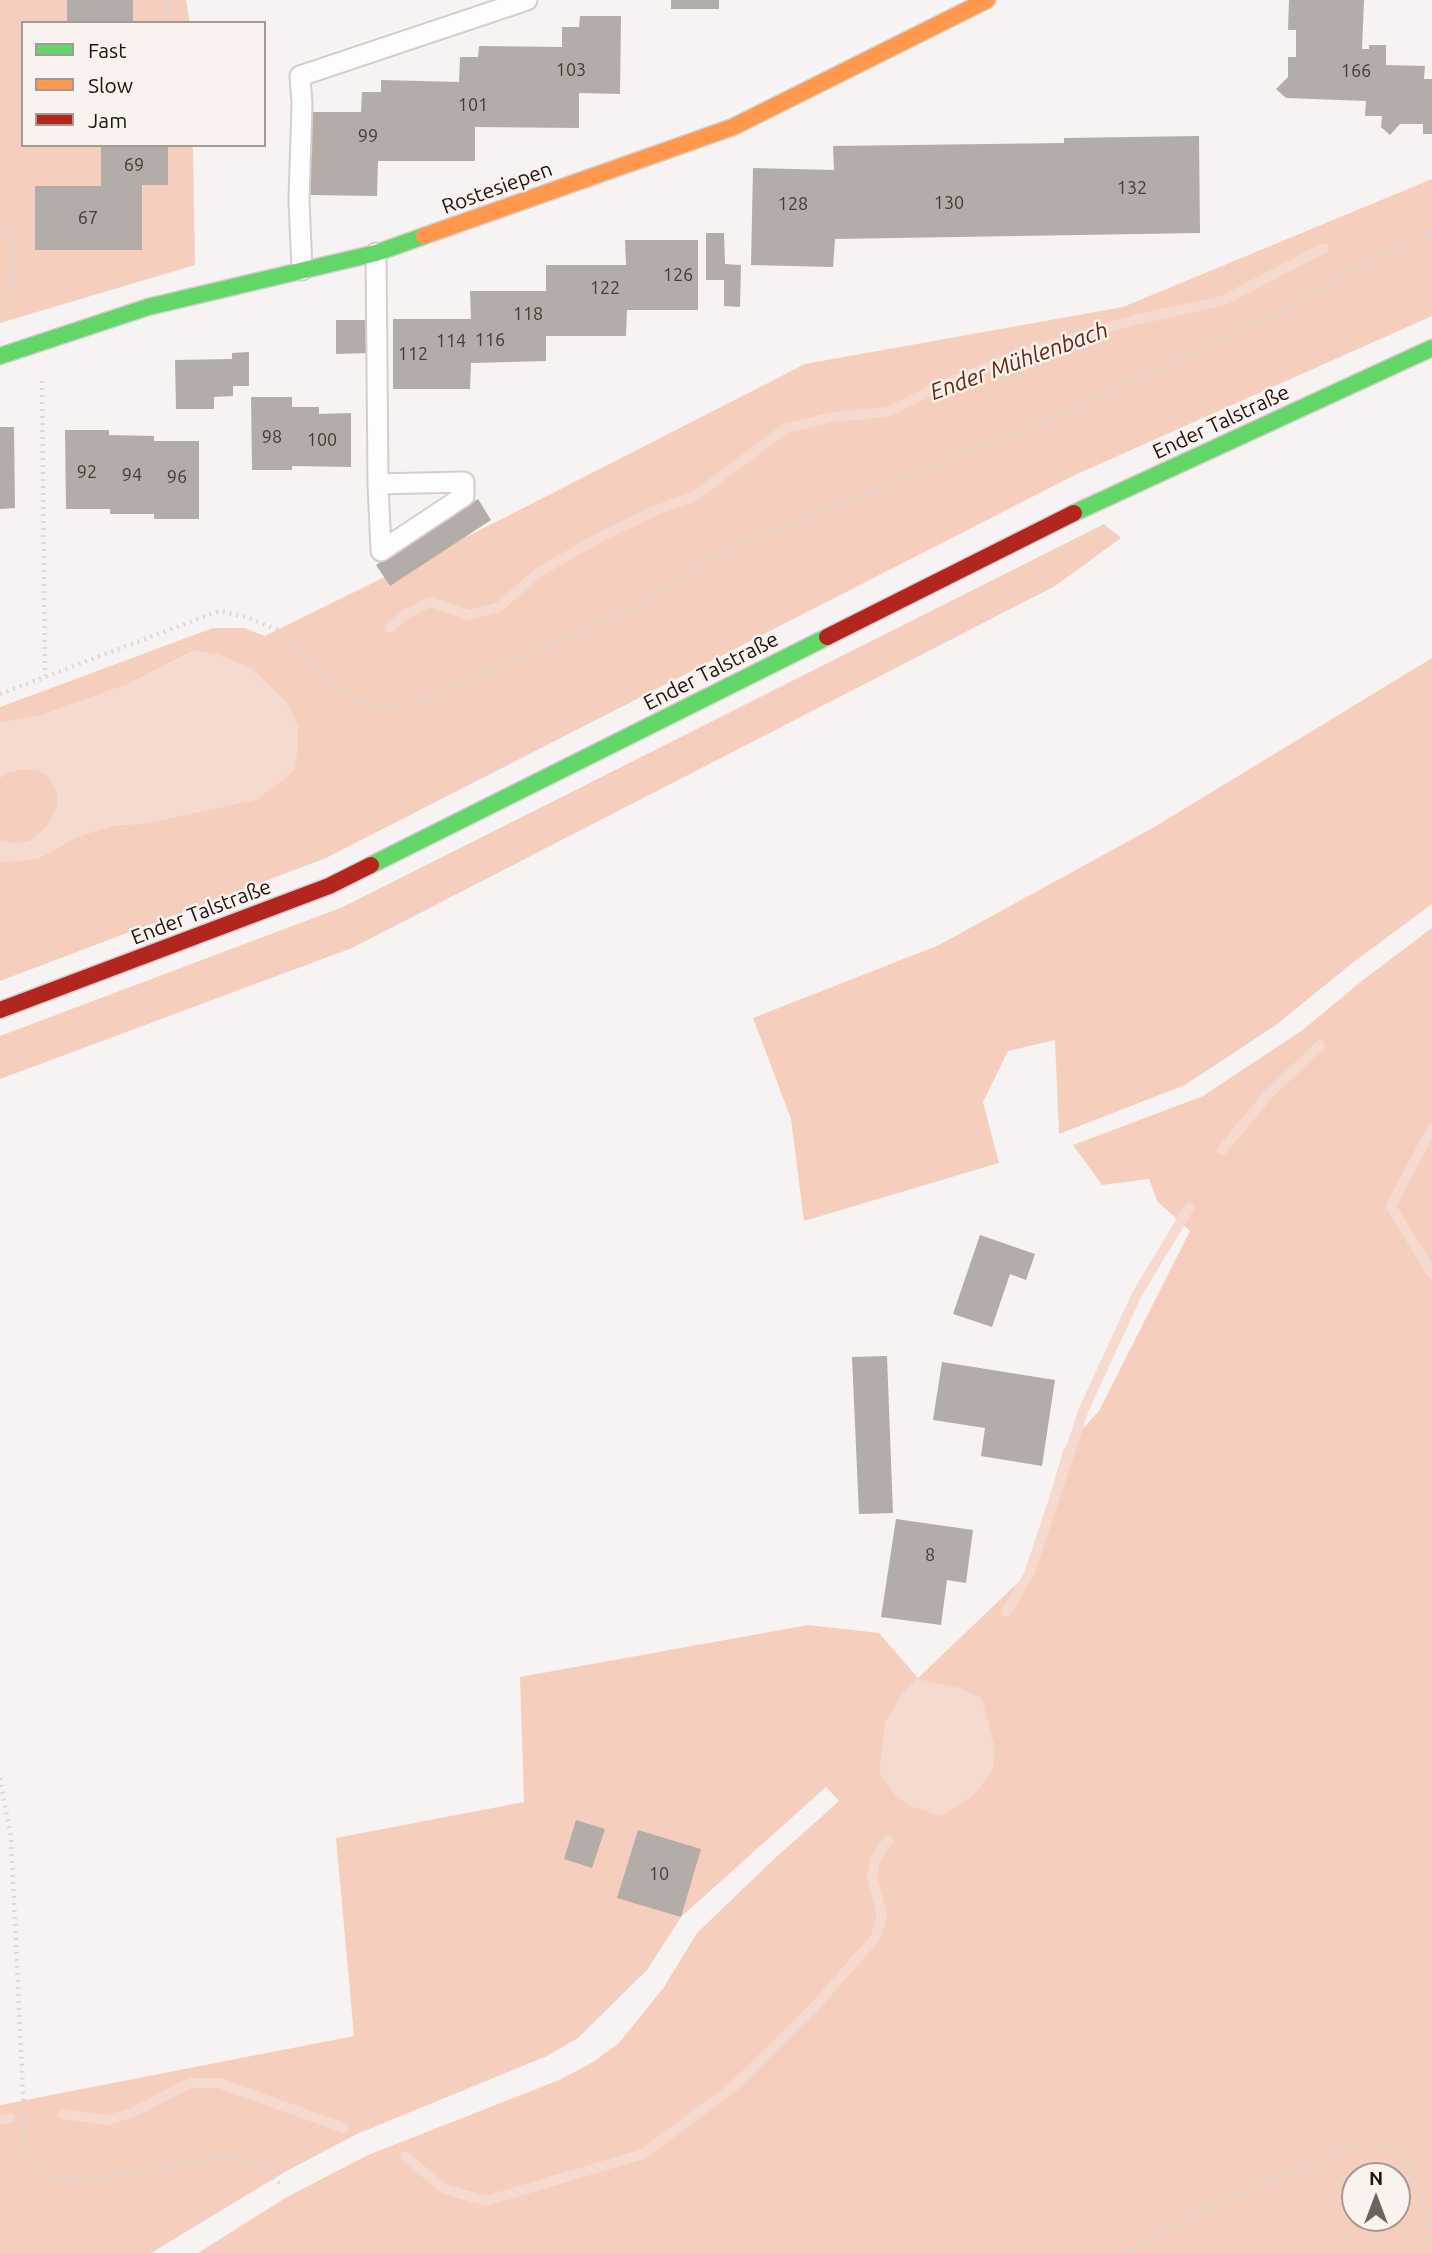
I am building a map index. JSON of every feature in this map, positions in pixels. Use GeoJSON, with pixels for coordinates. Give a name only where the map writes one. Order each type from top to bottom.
{"type":"FeatureCollection","features":[{"type":"Feature","properties":{"kind":"main road","name":"Rostesiepen"},"geometry":{"type":"LineString","coordinates":[[0,356],[148,307],[376,253],[733,127],[987,0]]}},
{"type":"Feature","properties":{"kind":"main road","name":"Ender Talstraße"},"geometry":{"type":"LineString","coordinates":[[0,1010],[329,886],[1097,502],[1432,348]]}},
{"type":"Feature","properties":{"kind":"lane"},"geometry":{"type":"LineString","coordinates":[[302,270],[299,200],[302,104],[300,76],[527,0]]}},
{"type":"Feature","properties":{"kind":"lane"},"geometry":{"type":"LineString","coordinates":[[376,253],[378,484],[381,551],[464,496],[464,482],[378,484]]}},
{"type":"Feature","properties":{"kind":"path"},"geometry":{"type":"LineString","coordinates":[[166,0],[171,21]]}},
{"type":"Feature","properties":{"kind":"path"},"geometry":{"type":"LineString","coordinates":[[0,219],[14,248],[10,316],[19,349]]}},
{"type":"Feature","properties":{"kind":"path"},"geometry":{"type":"LineString","coordinates":[[0,694],[219,611],[247,617],[276,630],[332,685],[356,700],[389,707],[420,702],[642,604],[717,554],[1044,422],[1287,309],[1376,257],[1432,233]]}},
{"type":"Feature","properties":{"kind":"path"},"geometry":{"type":"LineString","coordinates":[[41,342],[45,676]]}},
{"type":"Feature","properties":{"kind":"path"},"geometry":{"type":"LineString","coordinates":[[0,1778],[11,1838],[25,2136],[29,2163],[46,2178],[92,2180],[220,2158],[250,2161],[283,2186]]}},
{"type":"Feature","properties":{"kind":"path"},"geometry":{"type":"LineString","coordinates":[[1121,2253],[1139,2247],[1222,2201],[1348,2149],[1368,2144],[1385,2144],[1399,2151],[1408,2164],[1424,2215],[1432,2227]]}},
{"type":"Feature","properties":{"kind":"shaded area"},"geometry":{"type":"Polygon","coordinates":[[[0,0],[186,0],[190,21],[21,21],[21,147],[193,147],[195,265],[0,323],[0,0]]]}},
{"type":"Feature","properties":{"kind":"shaded area"},"geometry":{"type":"Polygon","coordinates":[[[1432,179],[1432,316],[1075,475],[326,858],[0,981],[0,862],[37,859],[79,836],[111,826],[146,823],[258,799],[298,726],[193,651],[126,685],[42,715],[0,723],[0,707],[213,628],[244,628],[265,636],[805,364],[1123,307],[1432,179]]]}},
{"type":"Feature","properties":{"kind":"shaded area"},"geometry":{"type":"Polygon","coordinates":[[[1104,524],[1121,538],[1055,586],[352,948],[0,1079],[0,1036],[343,907],[1104,524]]]}},
{"type":"Feature","properties":{"kind":"shaded area"},"geometry":{"type":"Polygon","coordinates":[[[193,651],[218,654],[251,668],[287,702],[298,726],[298,750],[294,771],[258,799],[146,823],[111,826],[79,836],[37,859],[0,862],[0,841],[13,844],[30,841],[48,826],[57,807],[57,792],[50,777],[39,770],[17,770],[5,773],[0,778],[0,723],[42,715],[126,685],[193,651]]]}},
{"type":"Feature","properties":{"kind":"shaded area"},"geometry":{"type":"Polygon","coordinates":[[[1432,658],[1432,904],[1351,964],[1276,1025],[1185,1085],[1059,1134],[1055,1040],[1008,1051],[983,1102],[999,1163],[804,1221],[791,1119],[753,1018],[939,945],[1156,826],[1432,658]]]}},
{"type":"Feature","properties":{"kind":"shaded area"},"geometry":{"type":"Polygon","coordinates":[[[39,770],[50,777],[57,792],[57,807],[48,826],[30,841],[13,844],[0,841],[0,778],[5,773],[39,770]]]}},
{"type":"Feature","properties":{"kind":"shaded area"},"geometry":{"type":"Polygon","coordinates":[[[1432,928],[1432,2253],[198,2253],[287,2197],[368,2155],[559,2080],[593,2062],[619,2043],[664,1987],[697,1933],[839,1801],[826,1787],[681,1917],[647,1970],[578,2038],[547,2056],[357,2134],[283,2173],[151,2253],[0,2253],[0,2105],[354,2036],[336,1838],[524,1802],[520,1677],[808,1625],[879,1633],[918,1678],[1027,1574],[1064,1449],[1099,1411],[1190,1231],[1157,1201],[1149,1179],[1102,1185],[1073,1145],[1203,1096],[1304,1029],[1432,928]]]}},
{"type":"Feature","properties":{"kind":"shaded area"},"geometry":{"type":"Polygon","coordinates":[[[917,1679],[960,1688],[982,1698],[995,1749],[993,1770],[973,1796],[941,1816],[909,1806],[896,1796],[879,1772],[885,1722],[901,1695],[917,1679]]]}},
{"type":"Feature","properties":{"kind":"building"},"geometry":{"type":"Polygon","coordinates":[[[67,0],[133,0],[133,21],[67,21],[67,0]]]}},
{"type":"Feature","properties":{"kind":"building"},"geometry":{"type":"Polygon","coordinates":[[[671,0],[719,0],[719,9],[671,9],[671,0]]]}},
{"type":"Feature","properties":{"kind":"building"},"geometry":{"type":"Polygon","coordinates":[[[1289,0],[1364,0],[1362,49],[1369,49],[1369,45],[1386,45],[1386,65],[1425,66],[1424,79],[1432,79],[1432,134],[1423,134],[1423,124],[1400,124],[1390,135],[1381,127],[1382,116],[1365,116],[1366,101],[1286,98],[1276,89],[1288,77],[1288,57],[1296,57],[1296,30],[1288,30],[1289,0]]]}},
{"type":"Feature","properties":{"kind":"building"},"geometry":{"type":"Polygon","coordinates":[[[580,16],[621,16],[620,94],[579,93],[579,128],[475,127],[475,161],[378,161],[377,196],[310,195],[312,112],[361,112],[362,92],[381,92],[381,80],[459,82],[460,57],[478,57],[479,46],[562,47],[562,27],[579,27],[580,16]]]}},
{"type":"Feature","properties":{"kind":"building"},"geometry":{"type":"Polygon","coordinates":[[[1199,136],[1200,233],[835,239],[833,267],[751,265],[753,168],[834,170],[833,146],[1064,143],[1064,138],[1199,136]]]}},
{"type":"Feature","properties":{"kind":"building"},"geometry":{"type":"Polygon","coordinates":[[[101,147],[168,147],[168,185],[142,185],[142,250],[35,250],[35,186],[101,186],[101,147]]]}},
{"type":"Feature","properties":{"kind":"building"},"geometry":{"type":"Polygon","coordinates":[[[706,233],[724,233],[725,264],[741,265],[740,307],[724,306],[724,280],[706,280],[706,233]]]}},
{"type":"Feature","properties":{"kind":"building"},"geometry":{"type":"Polygon","coordinates":[[[625,240],[698,240],[698,310],[627,310],[626,336],[546,336],[546,361],[471,363],[470,389],[393,389],[393,319],[471,319],[470,291],[546,291],[546,265],[626,265],[625,240]]]}},
{"type":"Feature","properties":{"kind":"building"},"geometry":{"type":"Polygon","coordinates":[[[336,320],[369,320],[370,353],[336,354],[336,320]]]}},
{"type":"Feature","properties":{"kind":"building"},"geometry":{"type":"Polygon","coordinates":[[[249,352],[249,386],[233,386],[233,396],[214,397],[214,409],[176,409],[175,360],[232,359],[232,353],[249,352]]]}},
{"type":"Feature","properties":{"kind":"building"},"geometry":{"type":"Polygon","coordinates":[[[251,397],[292,397],[292,407],[319,407],[319,414],[351,413],[351,467],[292,466],[292,470],[252,470],[251,397]]]}},
{"type":"Feature","properties":{"kind":"building"},"geometry":{"type":"Polygon","coordinates":[[[0,427],[14,427],[15,508],[0,509],[0,427]]]}},
{"type":"Feature","properties":{"kind":"building"},"geometry":{"type":"Polygon","coordinates":[[[65,430],[109,430],[109,435],[154,436],[154,441],[199,441],[199,519],[154,519],[154,514],[110,514],[110,509],[66,509],[65,430]]]}},
{"type":"Feature","properties":{"kind":"building"},"geometry":{"type":"Polygon","coordinates":[[[478,499],[491,520],[390,586],[376,565],[478,499]]]}},
{"type":"Feature","properties":{"kind":"building"},"geometry":{"type":"Polygon","coordinates":[[[980,1235],[1035,1254],[1026,1280],[1010,1274],[992,1327],[953,1314],[980,1235]]]}},
{"type":"Feature","properties":{"kind":"building"},"geometry":{"type":"Polygon","coordinates":[[[887,1356],[893,1513],[859,1514],[852,1357],[887,1356]]]}},
{"type":"Feature","properties":{"kind":"building"},"geometry":{"type":"Polygon","coordinates":[[[942,1362],[1055,1380],[1042,1466],[981,1456],[985,1428],[933,1420],[942,1362]]]}},
{"type":"Feature","properties":{"kind":"building"},"geometry":{"type":"Polygon","coordinates":[[[896,1519],[973,1530],[966,1583],[947,1580],[941,1625],[881,1617],[896,1519]]]}},
{"type":"Feature","properties":{"kind":"building"},"geometry":{"type":"Polygon","coordinates":[[[576,1820],[605,1829],[592,1868],[564,1859],[576,1820]]]}},
{"type":"Feature","properties":{"kind":"building"},"geometry":{"type":"Polygon","coordinates":[[[638,1830],[701,1849],[681,1917],[617,1898],[638,1830]]]}},
{"type":"Feature","properties":{"kind":"waterway","name":"Ender Mühlenbach"},"geometry":{"type":"LineString","coordinates":[[390,628],[406,614],[430,602],[470,615],[499,607],[538,573],[596,539],[652,512],[695,496],[786,428],[833,417],[887,412],[951,381],[1037,349],[1134,320],[1222,301],[1324,248]]}},
{"type":"Feature","properties":{"kind":"waterway"},"geometry":{"type":"LineString","coordinates":[[1222,1150],[1267,1096],[1320,1045]]}},
{"type":"Feature","properties":{"kind":"waterway"},"geometry":{"type":"LineString","coordinates":[[1432,1128],[1391,1206],[1432,1274]]}},
{"type":"Feature","properties":{"kind":"waterway"},"geometry":{"type":"LineString","coordinates":[[1006,1612],[1029,1574],[1084,1409],[1137,1294],[1189,1208]]}},
{"type":"Feature","properties":{"kind":"waterway"},"geometry":{"type":"LineString","coordinates":[[405,2156],[444,2189],[486,2201],[643,2154],[733,2087],[817,2004],[876,1937],[882,1914],[872,1877],[875,1860],[888,1840]]}},
{"type":"Feature","properties":{"kind":"waterway"},"geometry":{"type":"LineString","coordinates":[[63,2114],[108,2120],[134,2112],[190,2083],[219,2083],[344,2128]]}},
{"type":"Feature","properties":{"kind":"waterway"},"geometry":{"type":"LineString","coordinates":[[0,2120],[10,2118]]}},
{"type":"Feature","properties":{"kind":"traffic: fast"},"geometry":{"type":"LineString","coordinates":[[0,356],[148,307],[376,253],[424,236]]}},
{"type":"Feature","properties":{"kind":"traffic: fast"},"geometry":{"type":"LineString","coordinates":[[1074,513],[1432,348]]}},
{"type":"Feature","properties":{"kind":"traffic: fast"},"geometry":{"type":"LineString","coordinates":[[371,865],[827,637]]}},
{"type":"Feature","properties":{"kind":"traffic: slow"},"geometry":{"type":"LineString","coordinates":[[424,236],[733,127],[987,0]]}},
{"type":"Feature","properties":{"kind":"traffic: jam"},"geometry":{"type":"LineString","coordinates":[[827,637],[1074,513]]}},
{"type":"Feature","properties":{"kind":"traffic: jam"},"geometry":{"type":"LineString","coordinates":[[0,1010],[329,886],[371,865]]}}]}
